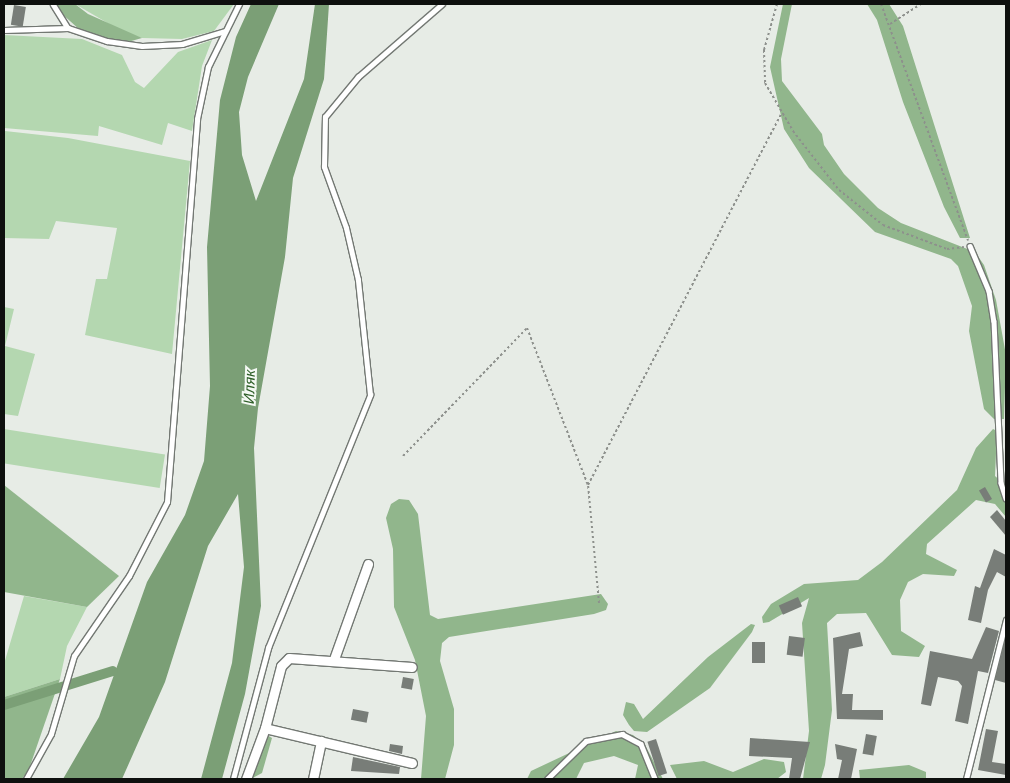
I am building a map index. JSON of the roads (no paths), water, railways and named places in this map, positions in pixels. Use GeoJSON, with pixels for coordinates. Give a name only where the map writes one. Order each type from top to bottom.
{"type":"FeatureCollection","features":[{"type":"Feature","properties":{"kind":"street"},"geometry":{"type":"LineString","coordinates":[[334,659],[368,564]]}},
{"type":"Feature","properties":{"kind":"street"},"geometry":{"type":"LineString","coordinates":[[246,779],[265,728],[285,661],[296,655],[412,667]]}},
{"type":"Feature","properties":{"kind":"street"},"geometry":{"type":"LineString","coordinates":[[265,728],[412,762]]}},
{"type":"Feature","properties":{"kind":"street"},"geometry":{"type":"LineString","coordinates":[[313,779],[321,742]]}},
{"type":"Feature","properties":{"kind":"lane"},"geometry":{"type":"LineString","coordinates":[[53,4],[68,28]]}},
{"type":"Feature","properties":{"kind":"lane"},"geometry":{"type":"LineString","coordinates":[[26,779],[62,699],[66,674],[82,641],[151,540],[166,502],[197,119],[208,67],[239,4]]}},
{"type":"Feature","properties":{"kind":"lane"},"geometry":{"type":"LineString","coordinates":[[233,779],[268,648],[370,395],[358,280],[346,228],[324,167],[325,117],[358,77],[442,4]]}},
{"type":"Feature","properties":{"kind":"lane"},"geometry":{"type":"LineString","coordinates":[[4,30],[68,28],[142,46],[182,44],[225,31]]}},
{"type":"Feature","properties":{"kind":"lane"},"geometry":{"type":"LineString","coordinates":[[970,246],[989,291],[994,322],[1001,483],[1006,498]]}},
{"type":"Feature","properties":{"kind":"lane"},"geometry":{"type":"LineString","coordinates":[[966,779],[1006,620]]}},
{"type":"Feature","properties":{"kind":"lane"},"geometry":{"type":"LineString","coordinates":[[547,779],[586,741],[622,734],[641,744],[655,779]]}},
{"type":"Feature","properties":{"kind":"water","name":"Иляк"},"geometry":{"type":"Polygon","coordinates":[[[251,4],[279,4],[248,77],[239,112],[242,155],[256,201],[304,79],[315,4],[329,4],[324,79],[293,178],[285,257],[258,408],[254,448],[261,606],[245,694],[222,779],[201,779],[232,663],[244,567],[238,494],[208,546],[165,682],[122,779],[63,779],[99,717],[147,582],[185,515],[204,461],[210,386],[207,247],[220,100],[236,37],[251,4]]]}},
{"type":"Feature","properties":{"kind":"waterway"},"geometry":{"type":"LineString","coordinates":[[4,705],[113,671]]}}]}
